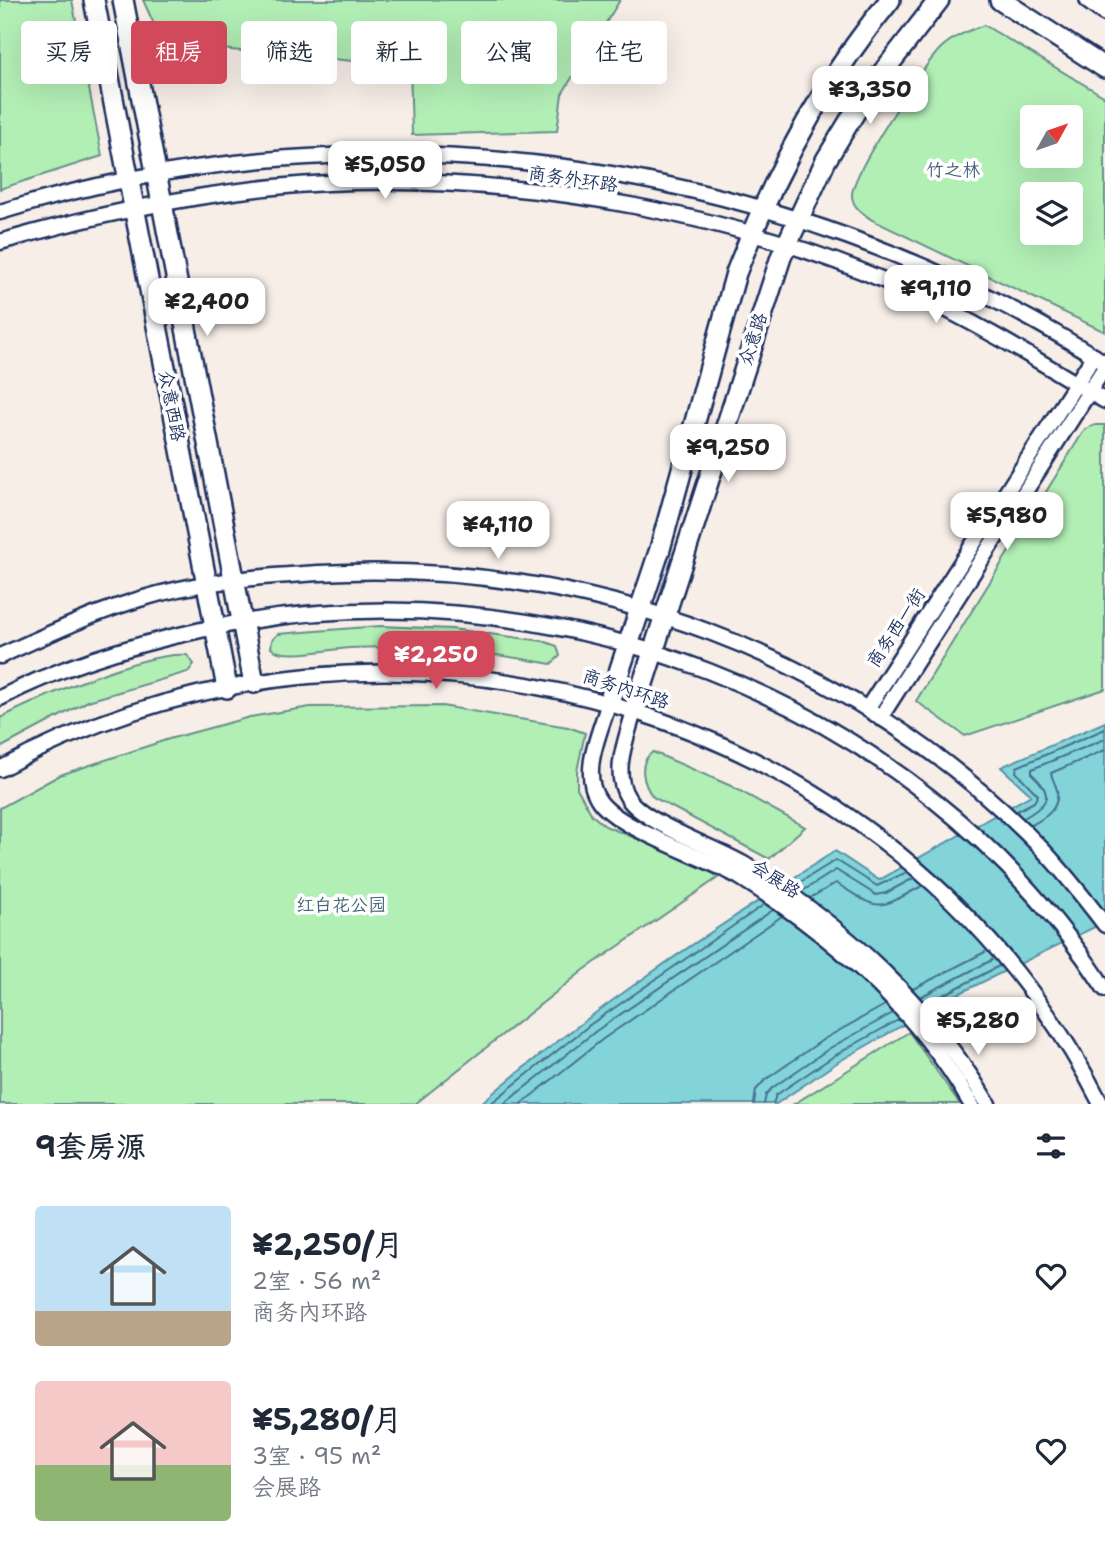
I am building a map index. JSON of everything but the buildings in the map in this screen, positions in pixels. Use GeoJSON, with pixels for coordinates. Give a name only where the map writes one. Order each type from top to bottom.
{"type":"FeatureCollection","features":[{"type":"Feature","properties":{"kind":"main road","name":"众意西路"},"geometry":{"type":"LineString","coordinates":[[94,0],[227,688]]}},
{"type":"Feature","properties":{"kind":"main road","name":"众意西路"},"geometry":{"type":"LineString","coordinates":[[123,0],[254,683]]}},
{"type":"Feature","properties":{"kind":"main road","name":"众意路"},"geometry":{"type":"LineString","coordinates":[[609,702],[660,549],[736,274],[752,233],[794,142],[822,96],[890,0]]}},
{"type":"Feature","properties":{"kind":"main road","name":"众意路"},"geometry":{"type":"LineString","coordinates":[[634,711],[770,286],[787,244],[826,160],[866,94],[939,0]]}},
{"type":"Feature","properties":{"kind":"main road"},"geometry":{"type":"LineString","coordinates":[[1000,0],[1105,68]]}},
{"type":"Feature","properties":{"kind":"main road"},"geometry":{"type":"LineString","coordinates":[[1090,0],[1105,11]]}},
{"type":"Feature","properties":{"kind":"street","name":"商务外环路"},"geometry":{"type":"LineString","coordinates":[[0,212],[47,198],[156,175],[247,162],[352,153],[458,157],[562,167],[628,177],[798,220],[929,269],[1001,303],[1101,362]]}},
{"type":"Feature","properties":{"kind":"street","name":"商务外环路"},"geometry":{"type":"LineString","coordinates":[[0,243],[55,225],[161,203],[250,191],[353,182],[457,186],[601,202],[752,233],[902,288],[971,323],[1105,401]]}},
{"type":"Feature","properties":{"kind":"street","name":"商务西一街"},"geometry":{"type":"LineString","coordinates":[[867,709],[1101,362]]}},
{"type":"Feature","properties":{"kind":"street","name":"商务西一街"},"geometry":{"type":"LineString","coordinates":[[880,718],[1083,388]]}},
{"type":"Feature","properties":{"kind":"street"},"geometry":{"type":"LineString","coordinates":[[0,656],[63,626],[131,602],[234,580],[366,571],[449,573],[550,586],[641,608],[776,660],[867,709],[959,774],[1043,850],[1105,925]]}},
{"type":"Feature","properties":{"kind":"street"},"geometry":{"type":"LineString","coordinates":[[0,698],[117,650],[243,621],[337,610],[447,611],[543,623],[629,643],[715,674],[789,708],[861,750],[920,791],[1006,868],[1087,963],[1105,989]]}},
{"type":"Feature","properties":{"kind":"street","name":"商务内环路"},"geometry":{"type":"LineString","coordinates":[[0,769],[66,737],[124,715],[227,688],[341,673],[443,674],[533,684],[609,702],[692,732],[761,763],[859,822],[905,858],[963,911],[1031,991],[1077,1060],[1101,1104]]}},
{"type":"Feature","properties":{"kind":"street","name":"会展路"},"geometry":{"type":"LineString","coordinates":[[609,702],[590,777],[592,789],[604,808],[626,822],[709,860],[796,915],[855,964],[931,1034],[971,1104]]}},
{"type":"Feature","properties":{"kind":"street","name":"会展路"},"geometry":{"type":"LineString","coordinates":[[634,711],[621,762],[620,778],[629,801],[651,818],[714,848],[770,881],[804,904],[864,953],[988,1104]]}},
{"type":"Feature","properties":{"kind":"green space"},"geometry":{"type":"Polygon","coordinates":[[[0,0],[72,0],[76,21],[21,21],[21,84],[88,84],[102,156],[0,189],[0,0]]]}},
{"type":"Feature","properties":{"kind":"green space"},"geometry":{"type":"Polygon","coordinates":[[[143,0],[620,0],[607,21],[571,21],[571,79],[562,94],[557,131],[412,135],[411,84],[447,84],[447,21],[351,21],[351,61],[337,59],[337,21],[241,21],[241,51],[227,50],[227,21],[153,21],[143,0]]]}},
{"type":"Feature","properties":{"kind":"green space","name":"竹之林"},"geometry":{"type":"Polygon","coordinates":[[[984,25],[1105,97],[1105,332],[872,220],[854,204],[852,196],[855,185],[889,120],[932,58],[961,34],[984,25]]]}},
{"type":"Feature","properties":{"kind":"green space"},"geometry":{"type":"Polygon","coordinates":[[[1105,425],[1105,689],[965,736],[916,701],[1085,429],[1105,425]]]}},
{"type":"Feature","properties":{"kind":"green space"},"geometry":{"type":"Polygon","coordinates":[[[380,626],[452,629],[543,641],[557,646],[560,656],[551,664],[476,652],[425,648],[349,648],[296,654],[271,648],[272,640],[278,634],[380,626]]]}},
{"type":"Feature","properties":{"kind":"green space"},"geometry":{"type":"Polygon","coordinates":[[[187,655],[194,664],[188,672],[88,701],[0,748],[0,718],[65,688],[119,668],[145,660],[187,655]]]}},
{"type":"Feature","properties":{"kind":"green space","name":"红白花公园"},"geometry":{"type":"Polygon","coordinates":[[[442,706],[568,727],[585,733],[577,771],[577,788],[592,815],[605,826],[694,862],[719,877],[584,970],[415,1104],[0,1104],[0,808],[60,775],[169,739],[250,717],[310,707],[442,706]]]}},
{"type":"Feature","properties":{"kind":"green space"},"geometry":{"type":"Polygon","coordinates":[[[653,752],[731,786],[805,827],[769,859],[653,797],[647,786],[643,767],[653,752]]]}},
{"type":"Feature","properties":{"kind":"green space"},"geometry":{"type":"Polygon","coordinates":[[[909,1032],[960,1104],[794,1104],[909,1032]]]}},
{"type":"Feature","properties":{"kind":"water"},"geometry":{"type":"Polygon","coordinates":[[[1105,722],[1105,922],[954,996],[838,1062],[776,1104],[480,1104],[609,1003],[835,851],[879,880],[1031,795],[1001,767],[1105,722]]]}}]}
